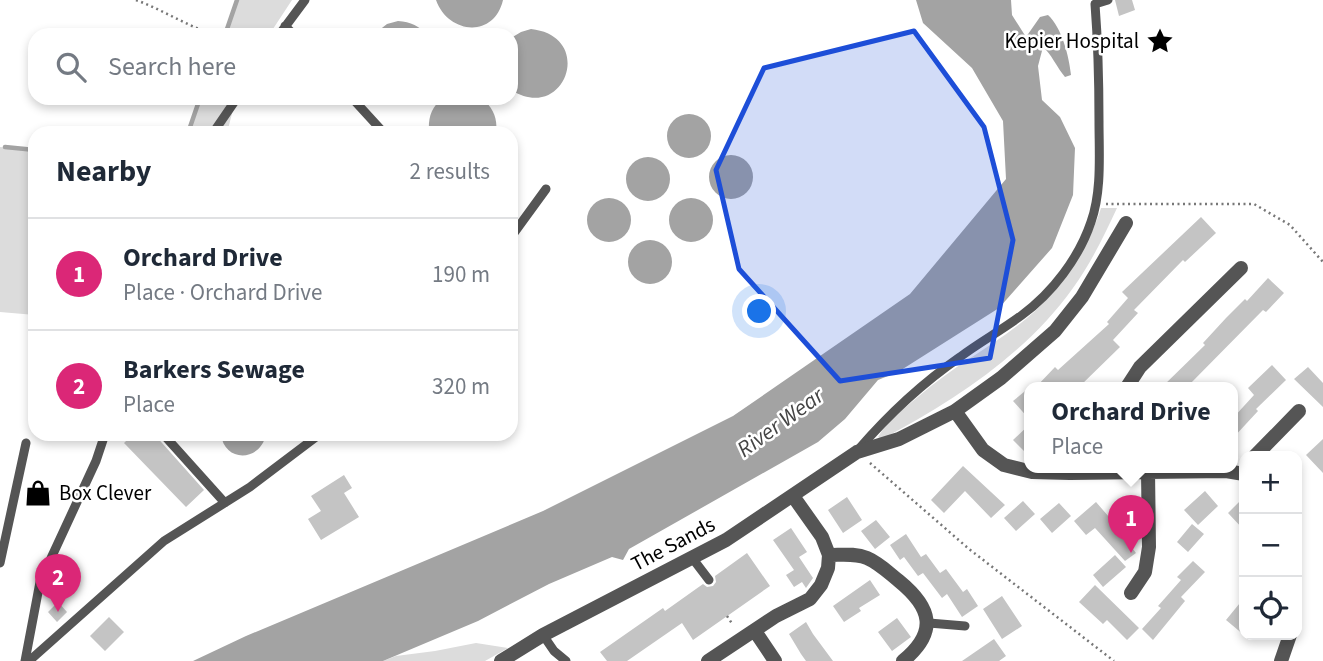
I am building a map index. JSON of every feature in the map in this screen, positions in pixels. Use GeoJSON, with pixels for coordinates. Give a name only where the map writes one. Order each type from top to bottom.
{"type":"FeatureCollection","features":[{"type":"Feature","properties":{"kind":"street","name":"The Sands"},"geometry":{"type":"LineString","coordinates":[[501,661],[543,635],[694,559],[857,452],[899,439],[955,411],[1002,379],[1055,331],[1082,297],[1126,223]]}},
{"type":"Feature","properties":{"kind":"street"},"geometry":{"type":"LineString","coordinates":[[1131,382],[1140,367],[1241,268]]}},
{"type":"Feature","properties":{"kind":"street"},"geometry":{"type":"LineString","coordinates":[[955,411],[983,450],[1004,465],[1024,470]]}},
{"type":"Feature","properties":{"kind":"street"},"geometry":{"type":"LineString","coordinates":[[1260,451],[1299,411]]}},
{"type":"Feature","properties":{"kind":"street"},"geometry":{"type":"LineString","coordinates":[[1131,593],[1145,572],[1149,547],[1148,473]]}},
{"type":"Feature","properties":{"kind":"street"},"geometry":{"type":"LineString","coordinates":[[708,661],[776,616],[810,599],[821,585],[828,568],[829,555],[822,537],[793,496]]}},
{"type":"Feature","properties":{"kind":"street"},"geometry":{"type":"LineString","coordinates":[[829,555],[868,558],[910,590],[924,609],[929,623],[924,639],[903,661]]}},
{"type":"Feature","properties":{"kind":"street"},"geometry":{"type":"LineString","coordinates":[[755,631],[775,661]]}},
{"type":"Feature","properties":{"kind":"street"},"geometry":{"type":"LineString","coordinates":[[1281,661],[1288,640]]}},
{"type":"Feature","properties":{"kind":"lane"},"geometry":{"type":"LineString","coordinates":[[285,26],[305,0]]}},
{"type":"Feature","properties":{"kind":"lane"},"geometry":{"type":"LineString","coordinates":[[857,452],[883,421],[915,391],[1025,314],[1069,266],[1083,242],[1096,204],[1100,156],[1095,4],[1108,0]]}},
{"type":"Feature","properties":{"kind":"lane"},"geometry":{"type":"LineString","coordinates":[[218,126],[232,105]]}},
{"type":"Feature","properties":{"kind":"lane"},"geometry":{"type":"LineString","coordinates":[[358,105],[378,126]]}},
{"type":"Feature","properties":{"kind":"lane"},"geometry":{"type":"LineString","coordinates":[[518,227],[546,188]]}},
{"type":"Feature","properties":{"kind":"lane"},"geometry":{"type":"LineString","coordinates":[[27,661],[40,582],[103,441]]}},
{"type":"Feature","properties":{"kind":"lane"},"geometry":{"type":"LineString","coordinates":[[169,441],[225,503]]}},
{"type":"Feature","properties":{"kind":"lane"},"geometry":{"type":"LineString","coordinates":[[27,661],[164,541],[250,487],[311,441]]}},
{"type":"Feature","properties":{"kind":"lane"},"geometry":{"type":"LineString","coordinates":[[0,563],[26,443]]}},
{"type":"Feature","properties":{"kind":"lane"},"geometry":{"type":"LineString","coordinates":[[694,559],[709,580]]}},
{"type":"Feature","properties":{"kind":"lane"},"geometry":{"type":"LineString","coordinates":[[929,623],[965,626]]}},
{"type":"Feature","properties":{"kind":"lane"},"geometry":{"type":"LineString","coordinates":[[543,635],[566,661]]}},
{"type":"Feature","properties":{"kind":"path"},"geometry":{"type":"LineString","coordinates":[[136,0],[158,8],[194,28]]}},
{"type":"Feature","properties":{"kind":"path"},"geometry":{"type":"LineString","coordinates":[[1096,204],[1254,204],[1290,225],[1323,262]]}},
{"type":"Feature","properties":{"kind":"path"},"geometry":{"type":"LineString","coordinates":[[857,452],[970,549],[1114,661]]}},
{"type":"Feature","properties":{"kind":"highlighted area"},"geometry":{"type":"Polygon","coordinates":[[[914,31],[984,127],[1013,240],[990,358],[840,381],[739,269],[716,170],[764,68],[914,31]]]}},
{"type":"Feature","properties":{"kind":"shaded area"},"geometry":{"type":"Polygon","coordinates":[[[237,0],[292,0],[274,28],[227,28],[237,0]]]}},
{"type":"Feature","properties":{"kind":"shaded area"},"geometry":{"type":"Polygon","coordinates":[[[198,105],[234,105],[229,126],[190,126],[198,105]]]}},
{"type":"Feature","properties":{"kind":"shaded area"},"geometry":{"type":"Polygon","coordinates":[[[0,147],[28,149],[28,314],[0,312],[0,147]]]}},
{"type":"Feature","properties":{"kind":"shaded area"},"geometry":{"type":"Polygon","coordinates":[[[1101,208],[1117,208],[1080,279],[1033,334],[1011,355],[961,392],[882,439],[878,437],[891,420],[932,385],[1014,328],[1039,307],[1072,268],[1089,238],[1101,208]]]}},
{"type":"Feature","properties":{"kind":"shaded area"},"geometry":{"type":"Polygon","coordinates":[[[476,643],[508,648],[485,661],[383,661],[396,656],[476,643]]]}},
{"type":"Feature","properties":{"kind":"water"},"geometry":{"type":"Polygon","coordinates":[[[436,0],[503,0],[498,13],[490,21],[471,27],[450,20],[436,0]]]}},
{"type":"Feature","properties":{"kind":"water","name":"River Wear"},"geometry":{"type":"Polygon","coordinates":[[[916,0],[1011,0],[1012,15],[1026,37],[1040,17],[1048,15],[1057,27],[1067,51],[1071,75],[1065,77],[1043,47],[1038,66],[1042,100],[1060,117],[1075,148],[1073,195],[1052,248],[999,308],[898,372],[878,380],[845,419],[818,442],[629,549],[623,560],[612,557],[549,584],[478,621],[383,661],[193,661],[246,636],[543,511],[733,416],[910,294],[1006,179],[1003,121],[972,68],[923,23],[916,0]]]}},
{"type":"Feature","properties":{"kind":"water"},"geometry":{"type":"Polygon","coordinates":[[[407,22],[419,28],[382,28],[387,24],[407,22]]]}},
{"type":"Feature","properties":{"kind":"water"},"geometry":{"type":"Polygon","coordinates":[[[531,29],[551,35],[563,46],[567,60],[566,75],[558,87],[546,96],[530,97],[518,93],[518,34],[531,29]]]}},
{"type":"Feature","properties":{"kind":"water"},"geometry":{"type":"Polygon","coordinates":[[[436,105],[488,105],[494,114],[496,126],[429,126],[431,113],[436,105]]]}},
{"type":"Feature","properties":{"kind":"water"},"geometry":{"type":"Polygon","coordinates":[[[689,114],[705,120],[711,136],[705,152],[689,158],[673,152],[667,136],[673,120],[689,114]]]}},
{"type":"Feature","properties":{"kind":"water"},"geometry":{"type":"Polygon","coordinates":[[[731,155],[747,161],[753,177],[747,193],[731,199],[715,193],[709,177],[715,161],[731,155]]]}},
{"type":"Feature","properties":{"kind":"water"},"geometry":{"type":"Polygon","coordinates":[[[648,157],[664,163],[670,179],[664,195],[648,201],[632,195],[626,179],[632,163],[648,157]]]}},
{"type":"Feature","properties":{"kind":"water"},"geometry":{"type":"Polygon","coordinates":[[[609,198],[625,204],[631,220],[625,236],[609,242],[593,236],[587,220],[593,204],[609,198]]]}},
{"type":"Feature","properties":{"kind":"water"},"geometry":{"type":"Polygon","coordinates":[[[691,198],[707,204],[713,220],[707,236],[691,242],[675,236],[669,220],[675,204],[691,198]]]}},
{"type":"Feature","properties":{"kind":"water"},"geometry":{"type":"Polygon","coordinates":[[[650,240],[666,246],[672,262],[666,278],[650,284],[634,278],[628,262],[634,246],[650,240]]]}},
{"type":"Feature","properties":{"kind":"water"},"geometry":{"type":"Polygon","coordinates":[[[223,441],[264,441],[257,450],[243,455],[235,454],[223,441]]]}},
{"type":"Feature","properties":{"kind":"building"},"geometry":{"type":"Polygon","coordinates":[[[1115,0],[1132,0],[1135,10],[1119,16],[1115,0]]]}},
{"type":"Feature","properties":{"kind":"building"},"geometry":{"type":"Polygon","coordinates":[[[1201,217],[1216,233],[1185,262],[1183,260],[1134,310],[1138,313],[1113,340],[1120,347],[1084,382],[1041,382],[1055,367],[1058,370],[1109,324],[1107,322],[1128,298],[1122,292],[1201,217]]]}},
{"type":"Feature","properties":{"kind":"building"},"geometry":{"type":"Polygon","coordinates":[[[1268,278],[1284,293],[1266,312],[1263,310],[1192,382],[1167,382],[1205,345],[1203,343],[1226,318],[1245,299],[1247,301],[1268,278]]]}},
{"type":"Feature","properties":{"kind":"building"},"geometry":{"type":"Polygon","coordinates":[[[1272,365],[1286,380],[1256,409],[1258,411],[1238,433],[1238,413],[1254,395],[1248,388],[1272,365]]]}},
{"type":"Feature","properties":{"kind":"building"},"geometry":{"type":"Polygon","coordinates":[[[1308,367],[1323,383],[1323,407],[1294,379],[1308,367]]]}},
{"type":"Feature","properties":{"kind":"building"},"geometry":{"type":"Polygon","coordinates":[[[1024,392],[1024,413],[1013,401],[1024,392]]]}},
{"type":"Feature","properties":{"kind":"building"},"geometry":{"type":"Polygon","coordinates":[[[1024,430],[1024,451],[1013,440],[1024,430]]]}},
{"type":"Feature","properties":{"kind":"building"},"geometry":{"type":"Polygon","coordinates":[[[1323,439],[1323,473],[1306,455],[1323,439]]]}},
{"type":"Feature","properties":{"kind":"building"},"geometry":{"type":"Polygon","coordinates":[[[160,441],[204,490],[186,507],[124,443],[160,441]]]}},
{"type":"Feature","properties":{"kind":"building"},"geometry":{"type":"Polygon","coordinates":[[[963,466],[1005,505],[991,518],[965,491],[944,513],[931,500],[963,466]]]}},
{"type":"Feature","properties":{"kind":"building"},"geometry":{"type":"Polygon","coordinates":[[[344,475],[352,488],[344,493],[359,517],[321,540],[308,519],[321,511],[311,496],[344,475]]]}},
{"type":"Feature","properties":{"kind":"building"},"geometry":{"type":"Polygon","coordinates":[[[1205,491],[1218,506],[1198,525],[1184,510],[1205,491]]]}},
{"type":"Feature","properties":{"kind":"building"},"geometry":{"type":"Polygon","coordinates":[[[847,497],[862,520],[843,533],[828,510],[847,497]]]}},
{"type":"Feature","properties":{"kind":"building"},"geometry":{"type":"Polygon","coordinates":[[[1023,501],[1035,514],[1016,531],[1004,518],[1023,501]]]}},
{"type":"Feature","properties":{"kind":"building"},"geometry":{"type":"Polygon","coordinates":[[[1096,502],[1129,540],[1127,541],[1136,553],[1125,561],[1095,528],[1086,535],[1074,521],[1096,502]]]}},
{"type":"Feature","properties":{"kind":"building"},"geometry":{"type":"Polygon","coordinates":[[[1239,502],[1239,525],[1228,513],[1239,502]]]}},
{"type":"Feature","properties":{"kind":"building"},"geometry":{"type":"Polygon","coordinates":[[[1059,503],[1071,516],[1052,533],[1040,519],[1059,503]]]}},
{"type":"Feature","properties":{"kind":"building"},"geometry":{"type":"Polygon","coordinates":[[[876,520],[890,537],[875,549],[861,531],[876,520]]]}},
{"type":"Feature","properties":{"kind":"building"},"geometry":{"type":"Polygon","coordinates":[[[1192,524],[1204,534],[1188,552],[1177,542],[1192,524]]]}},
{"type":"Feature","properties":{"kind":"building"},"geometry":{"type":"Polygon","coordinates":[[[791,528],[807,552],[799,557],[813,578],[806,588],[802,582],[794,587],[786,575],[794,570],[773,540],[791,528]]]}},
{"type":"Feature","properties":{"kind":"building"},"geometry":{"type":"Polygon","coordinates":[[[906,534],[921,557],[926,554],[940,573],[946,569],[963,592],[967,589],[978,606],[962,617],[947,594],[942,598],[923,573],[918,576],[904,557],[900,560],[890,545],[906,534]]]}},
{"type":"Feature","properties":{"kind":"building"},"geometry":{"type":"Polygon","coordinates":[[[747,553],[770,586],[693,640],[682,623],[627,661],[607,661],[600,652],[703,584],[707,587],[713,586],[716,582],[715,576],[747,553]]]}},
{"type":"Feature","properties":{"kind":"building"},"geometry":{"type":"Polygon","coordinates":[[[1115,555],[1126,567],[1103,587],[1093,575],[1115,555]]]}},
{"type":"Feature","properties":{"kind":"building"},"geometry":{"type":"Polygon","coordinates":[[[1193,561],[1205,572],[1181,597],[1185,601],[1153,640],[1142,629],[1181,580],[1177,577],[1193,561]]]}},
{"type":"Feature","properties":{"kind":"building"},"geometry":{"type":"Polygon","coordinates":[[[870,580],[880,595],[859,608],[861,611],[844,622],[833,606],[870,580]]]}},
{"type":"Feature","properties":{"kind":"building"},"geometry":{"type":"Polygon","coordinates":[[[1095,585],[1139,628],[1127,640],[1107,620],[1103,624],[1079,602],[1095,585]]]}},
{"type":"Feature","properties":{"kind":"building"},"geometry":{"type":"Polygon","coordinates":[[[1002,596],[1022,626],[1002,639],[983,609],[1002,596]]]}},
{"type":"Feature","properties":{"kind":"building"},"geometry":{"type":"Polygon","coordinates":[[[58,602],[67,612],[57,622],[48,612],[58,602]]]}},
{"type":"Feature","properties":{"kind":"building"},"geometry":{"type":"Polygon","coordinates":[[[1239,604],[1239,631],[1226,620],[1239,604]]]}},
{"type":"Feature","properties":{"kind":"building"},"geometry":{"type":"Polygon","coordinates":[[[109,617],[124,632],[105,651],[90,636],[109,617]]]}},
{"type":"Feature","properties":{"kind":"building"},"geometry":{"type":"Polygon","coordinates":[[[897,618],[911,637],[892,651],[878,632],[897,618]]]}},
{"type":"Feature","properties":{"kind":"building"},"geometry":{"type":"Polygon","coordinates":[[[806,622],[833,661],[806,661],[801,654],[789,634],[806,622]]]}},
{"type":"Feature","properties":{"kind":"building"},"geometry":{"type":"Polygon","coordinates":[[[994,639],[1006,656],[999,661],[962,661],[994,639]]]}},
{"type":"Feature","properties":{"kind":"waterway"},"geometry":{"type":"LineString","coordinates":[[227,28],[237,0]]}},
{"type":"Feature","properties":{"kind":"waterway"},"geometry":{"type":"LineString","coordinates":[[190,126],[198,105]]}},
{"type":"Feature","properties":{"kind":"waterway"},"geometry":{"type":"LineString","coordinates":[[5,147],[28,149]]}},
{"type":"Feature","properties":{"kind":"place","name":"Kepier Hospital"},"geometry":{"type":"Point","coordinates":[1160,41]}},
{"type":"Feature","properties":{"kind":"place","name":"Box Clever"},"geometry":{"type":"Point","coordinates":[38,493]}},
{"type":"Feature","properties":{"kind":"place","name":"Orchard Drive"},"geometry":{"type":"Point","coordinates":[1131,553]}},
{"type":"Feature","properties":{"kind":"place","name":"Barkers Sewage"},"geometry":{"type":"Point","coordinates":[58,612]}}]}
